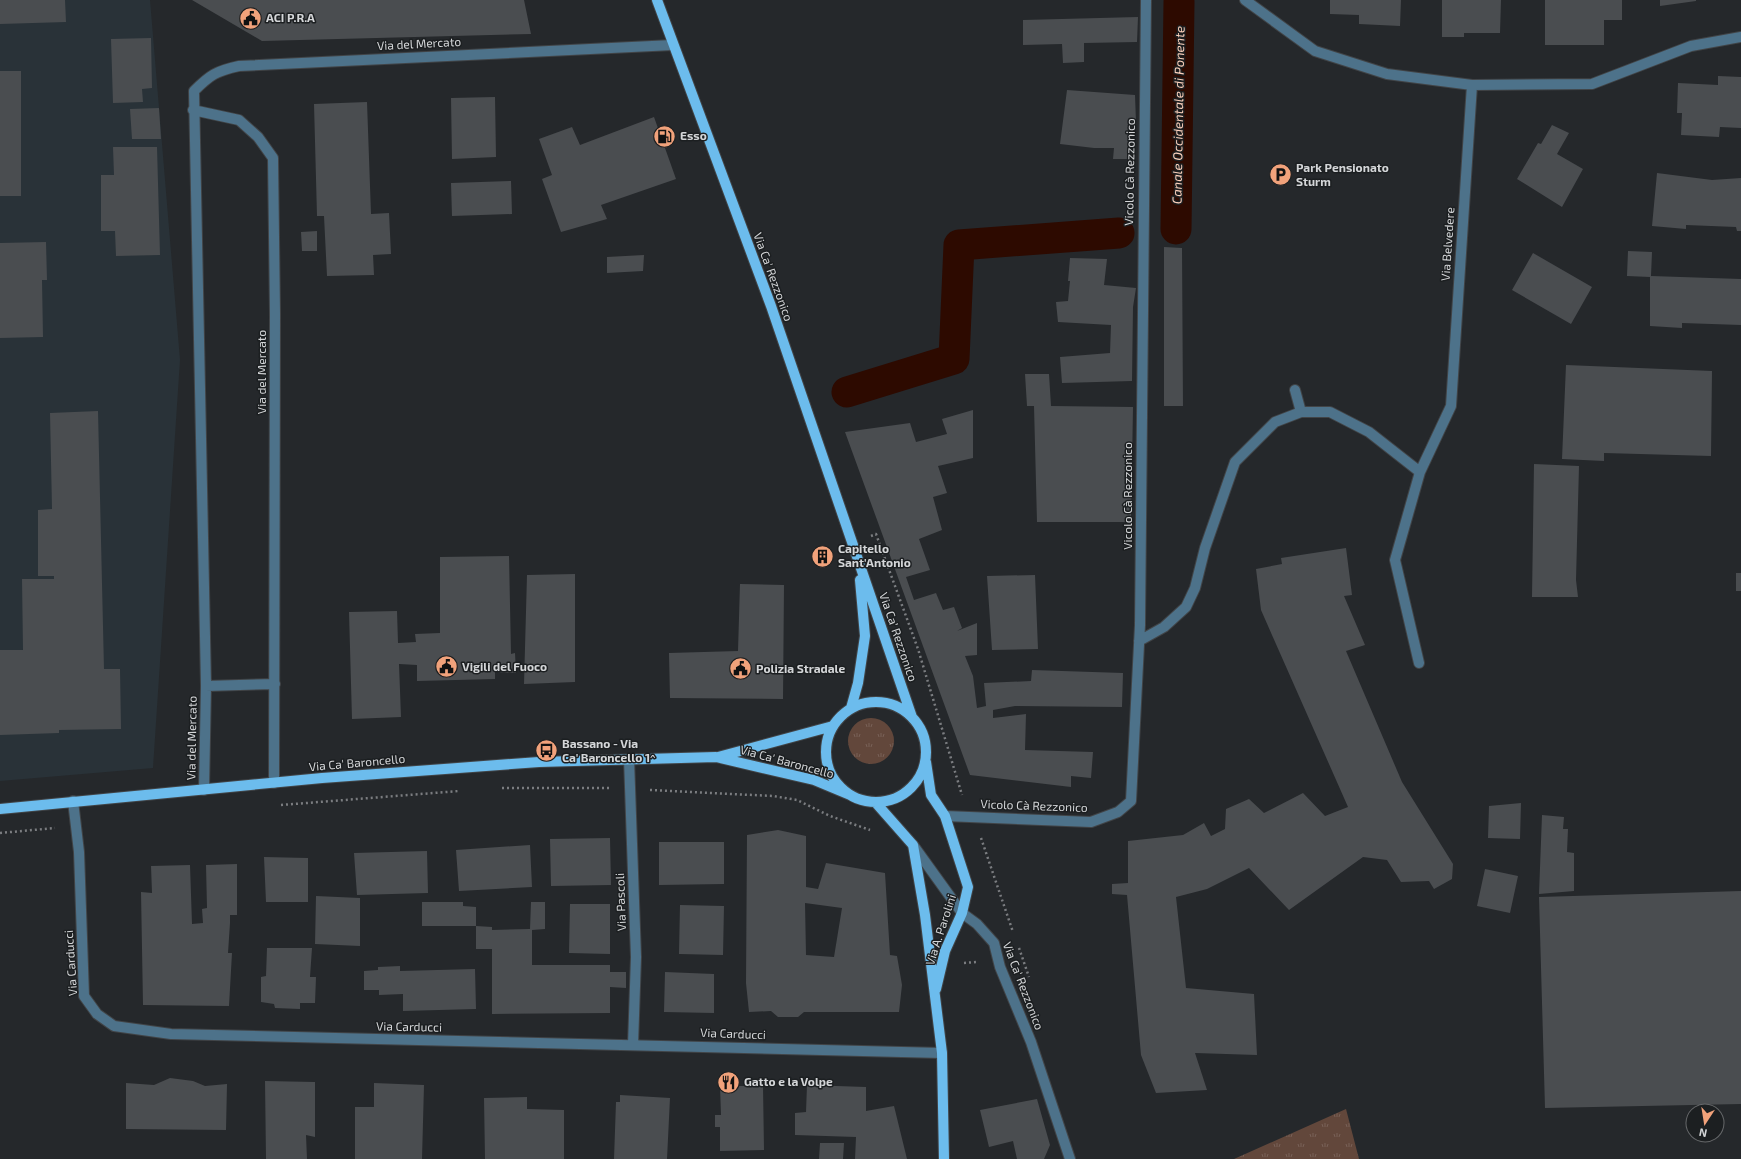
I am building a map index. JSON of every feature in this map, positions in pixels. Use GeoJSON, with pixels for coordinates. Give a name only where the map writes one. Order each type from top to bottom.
{"type":"FeatureCollection","features":[{"type":"Feature","properties":{"kind":"main road","name":"Via Ca' Rezzonico"},"geometry":{"type":"LineString","coordinates":[[657,0],[672,45],[771,306],[912,717]]}},
{"type":"Feature","properties":{"kind":"main road","name":"Via Ca' Rezzonico"},"geometry":{"type":"LineString","coordinates":[[851,708],[858,684],[865,636],[859,566]]}},
{"type":"Feature","properties":{"kind":"main road","name":"Via Ca' Rezzonico"},"geometry":{"type":"LineString","coordinates":[[863,703],[883,703],[901,708],[912,717],[921,729],[926,745],[925,760],[920,775],[911,788],[898,797],[876,803],[850,795],[838,785],[830,771],[826,756],[827,740],[833,726],[841,716],[851,708],[863,703]]}},
{"type":"Feature","properties":{"kind":"main road","name":"Via Ca' Baroncello"},"geometry":{"type":"LineString","coordinates":[[0,810],[73,801],[274,783],[539,762],[716,757],[833,726]]}},
{"type":"Feature","properties":{"kind":"main road","name":"Via Ca' Baroncello"},"geometry":{"type":"LineString","coordinates":[[716,757],[814,780],[850,795]]}},
{"type":"Feature","properties":{"kind":"main road","name":"Via A. Parolini"},"geometry":{"type":"LineString","coordinates":[[925,760],[931,795],[945,816],[968,887],[962,913],[945,951],[935,996]]}},
{"type":"Feature","properties":{"kind":"main road"},"geometry":{"type":"LineString","coordinates":[[876,803],[913,845]]}},
{"type":"Feature","properties":{"kind":"main road","name":"Via A. Parolini"},"geometry":{"type":"LineString","coordinates":[[913,845],[925,916],[942,1053],[944,1159]]}},
{"type":"Feature","properties":{"kind":"street","name":"Vicolo Cà Rezzonico"},"geometry":{"type":"LineString","coordinates":[[945,816],[1003,820],[1091,822],[1118,812],[1131,801],[1139,641],[1146,0]]}},
{"type":"Feature","properties":{"kind":"street"},"geometry":{"type":"LineString","coordinates":[[1245,0],[1315,51],[1387,74],[1472,85],[1592,84],[1691,46],[1741,38]]}},
{"type":"Feature","properties":{"kind":"street","name":"Via del Mercato"},"geometry":{"type":"LineString","coordinates":[[204,790],[206,686],[193,110],[194,91],[207,78],[218,71],[239,66],[672,45]]}},
{"type":"Feature","properties":{"kind":"street","name":"Via Belvedere"},"geometry":{"type":"LineString","coordinates":[[1420,472],[1451,406],[1472,85]]}},
{"type":"Feature","properties":{"kind":"street","name":"Via del Mercato"},"geometry":{"type":"LineString","coordinates":[[193,110],[239,120],[258,137],[273,158],[276,314],[274,783]]}},
{"type":"Feature","properties":{"kind":"street"},"geometry":{"type":"LineString","coordinates":[[1296,390],[1301,412]]}},
{"type":"Feature","properties":{"kind":"street"},"geometry":{"type":"LineString","coordinates":[[1139,641],[1164,627],[1186,607],[1195,588],[1205,548],[1235,462],[1275,422],[1301,412],[1330,412],[1363,429],[1420,472],[1395,560],[1419,663]]}},
{"type":"Feature","properties":{"kind":"street","name":"Via del Mercato"},"geometry":{"type":"LineString","coordinates":[[206,686],[275,684]]}},
{"type":"Feature","properties":{"kind":"street","name":"Via Pascoli"},"geometry":{"type":"LineString","coordinates":[[629,759],[636,957],[633,1045]]}},
{"type":"Feature","properties":{"kind":"street","name":"Via Carducci"},"geometry":{"type":"LineString","coordinates":[[73,801],[79,852],[84,996],[98,1014],[114,1026],[170,1034],[942,1053]]}},
{"type":"Feature","properties":{"kind":"street","name":"Via Ca' Rezzonico"},"geometry":{"type":"LineString","coordinates":[[913,845],[962,913],[977,924],[994,943],[1000,967],[1031,1042],[1070,1159]]}},
{"type":"Feature","properties":{"kind":"path"},"geometry":{"type":"LineString","coordinates":[[852,543],[876,534],[918,649],[969,817],[979,832],[1015,938]]}},
{"type":"Feature","properties":{"kind":"path"},"geometry":{"type":"LineString","coordinates":[[500,788],[578,787],[693,791],[779,797],[802,802],[830,816],[873,831]]}},
{"type":"Feature","properties":{"kind":"path"},"geometry":{"type":"LineString","coordinates":[[279,805],[461,791]]}},
{"type":"Feature","properties":{"kind":"path"},"geometry":{"type":"LineString","coordinates":[[0,833],[76,827]]}},
{"type":"Feature","properties":{"kind":"path"},"geometry":{"type":"LineString","coordinates":[[1018,946],[1023,961]]}},
{"type":"Feature","properties":{"kind":"shaded area"},"geometry":{"type":"Polygon","coordinates":[[[0,0],[150,0],[180,360],[153,768],[0,781],[0,0]]]}},
{"type":"Feature","properties":{"kind":"green space"},"geometry":{"type":"Polygon","coordinates":[[[876,718],[888,724],[893,732],[893,750],[888,758],[880,763],[866,764],[854,758],[849,750],[848,736],[854,724],[862,719],[876,718]]]}},
{"type":"Feature","properties":{"kind":"green space"},"geometry":{"type":"Polygon","coordinates":[[[1346,1109],[1359,1159],[1234,1159],[1346,1109]]]}},
{"type":"Feature","properties":{"kind":"building"},"geometry":{"type":"Polygon","coordinates":[[[0,0],[65,0],[66,22],[0,24],[0,0]]]}},
{"type":"Feature","properties":{"kind":"building"},"geometry":{"type":"Polygon","coordinates":[[[192,0],[524,0],[531,34],[262,41],[192,0]]]}},
{"type":"Feature","properties":{"kind":"building"},"geometry":{"type":"Polygon","coordinates":[[[1330,0],[1401,0],[1400,26],[1359,24],[1359,15],[1330,14],[1330,0]]]}},
{"type":"Feature","properties":{"kind":"building"},"geometry":{"type":"Polygon","coordinates":[[[1442,0],[1501,0],[1500,33],[1464,33],[1464,37],[1442,37],[1442,0]]]}},
{"type":"Feature","properties":{"kind":"building"},"geometry":{"type":"Polygon","coordinates":[[[1545,0],[1622,0],[1622,20],[1604,20],[1604,45],[1545,45],[1545,0]]]}},
{"type":"Feature","properties":{"kind":"building"},"geometry":{"type":"Polygon","coordinates":[[[1660,0],[1696,0],[1696,1],[1660,6],[1660,0]]]}},
{"type":"Feature","properties":{"kind":"building"},"geometry":{"type":"Polygon","coordinates":[[[1138,17],[1137,42],[1084,43],[1084,62],[1063,63],[1062,44],[1023,45],[1023,20],[1138,17]]]}},
{"type":"Feature","properties":{"kind":"building"},"geometry":{"type":"Polygon","coordinates":[[[151,38],[152,88],[142,89],[143,102],[113,103],[111,39],[151,38]]]}},
{"type":"Feature","properties":{"kind":"building"},"geometry":{"type":"Polygon","coordinates":[[[0,71],[21,71],[21,196],[0,196],[0,71]]]}},
{"type":"Feature","properties":{"kind":"building"},"geometry":{"type":"Polygon","coordinates":[[[1718,76],[1741,77],[1741,128],[1720,127],[1719,137],[1681,135],[1682,113],[1677,113],[1678,83],[1718,85],[1718,76]]]}},
{"type":"Feature","properties":{"kind":"building"},"geometry":{"type":"Polygon","coordinates":[[[1067,90],[1135,95],[1136,122],[1130,122],[1128,159],[1113,159],[1114,148],[1094,148],[1060,144],[1067,90]]]}},
{"type":"Feature","properties":{"kind":"building"},"geometry":{"type":"Polygon","coordinates":[[[495,97],[496,157],[452,159],[451,98],[495,97]]]}},
{"type":"Feature","properties":{"kind":"building"},"geometry":{"type":"Polygon","coordinates":[[[367,102],[371,214],[389,213],[391,254],[373,255],[374,275],[327,276],[324,216],[317,216],[314,104],[367,102]]]}},
{"type":"Feature","properties":{"kind":"building"},"geometry":{"type":"Polygon","coordinates":[[[159,108],[161,139],[132,139],[130,109],[159,108]]]}},
{"type":"Feature","properties":{"kind":"building"},"geometry":{"type":"Polygon","coordinates":[[[654,117],[676,179],[601,205],[607,219],[561,232],[542,179],[552,175],[539,139],[572,127],[580,145],[654,117]]]}},
{"type":"Feature","properties":{"kind":"building"},"geometry":{"type":"Polygon","coordinates":[[[1552,125],[1569,133],[1557,154],[1583,169],[1562,207],[1517,179],[1538,143],[1541,144],[1552,125]]]}},
{"type":"Feature","properties":{"kind":"building"},"geometry":{"type":"Polygon","coordinates":[[[113,147],[157,147],[160,255],[116,256],[115,231],[101,231],[101,175],[114,175],[113,147]]]}},
{"type":"Feature","properties":{"kind":"building"},"geometry":{"type":"Polygon","coordinates":[[[1657,173],[1712,180],[1741,178],[1741,231],[1737,231],[1736,227],[1686,225],[1686,229],[1652,226],[1657,173]]]}},
{"type":"Feature","properties":{"kind":"building"},"geometry":{"type":"Polygon","coordinates":[[[511,181],[512,214],[452,216],[451,183],[511,181]]]}},
{"type":"Feature","properties":{"kind":"building"},"geometry":{"type":"Polygon","coordinates":[[[317,231],[317,251],[302,251],[301,232],[317,231]]]}},
{"type":"Feature","properties":{"kind":"building"},"geometry":{"type":"Polygon","coordinates":[[[46,242],[47,280],[42,280],[43,337],[0,338],[0,243],[46,242]]]}},
{"type":"Feature","properties":{"kind":"building"},"geometry":{"type":"Polygon","coordinates":[[[1164,247],[1182,248],[1183,406],[1164,406],[1164,247]]]}},
{"type":"Feature","properties":{"kind":"building"},"geometry":{"type":"Polygon","coordinates":[[[1628,251],[1652,252],[1651,276],[1741,279],[1741,325],[1682,323],[1682,328],[1650,326],[1650,277],[1627,276],[1628,251]]]}},
{"type":"Feature","properties":{"kind":"building"},"geometry":{"type":"Polygon","coordinates":[[[1533,253],[1592,287],[1571,324],[1512,290],[1533,253]]]}},
{"type":"Feature","properties":{"kind":"building"},"geometry":{"type":"Polygon","coordinates":[[[644,255],[643,271],[607,273],[607,257],[644,255]]]}},
{"type":"Feature","properties":{"kind":"building"},"geometry":{"type":"Polygon","coordinates":[[[1070,258],[1107,259],[1104,285],[1136,288],[1133,307],[1132,381],[1062,383],[1060,357],[1110,353],[1111,325],[1058,322],[1056,302],[1068,301],[1070,258]]]}},
{"type":"Feature","properties":{"kind":"building"},"geometry":{"type":"Polygon","coordinates":[[[1566,365],[1712,371],[1711,456],[1604,453],[1604,461],[1562,459],[1566,365]]]}},
{"type":"Feature","properties":{"kind":"building"},"geometry":{"type":"Polygon","coordinates":[[[1025,374],[1049,374],[1051,406],[1133,407],[1131,522],[1037,522],[1034,406],[1027,406],[1025,374]]]}},
{"type":"Feature","properties":{"kind":"building"},"geometry":{"type":"Polygon","coordinates":[[[973,410],[973,458],[938,466],[947,493],[933,497],[942,530],[919,539],[930,570],[906,577],[914,600],[936,593],[943,610],[954,607],[962,628],[957,631],[977,623],[977,655],[965,656],[973,676],[977,708],[986,706],[984,683],[1031,681],[1032,670],[1123,673],[1122,707],[1015,706],[993,710],[993,718],[1026,714],[1025,750],[1093,752],[1091,778],[1071,776],[1071,787],[970,775],[845,432],[910,423],[916,442],[947,434],[942,419],[973,410]]]}},
{"type":"Feature","properties":{"kind":"building"},"geometry":{"type":"Polygon","coordinates":[[[98,411],[104,669],[120,669],[121,729],[59,730],[59,733],[0,735],[0,650],[23,650],[22,579],[54,579],[54,576],[38,576],[38,510],[52,509],[50,413],[98,411]]]}},
{"type":"Feature","properties":{"kind":"building"},"geometry":{"type":"Polygon","coordinates":[[[1534,464],[1579,466],[1576,580],[1578,597],[1532,597],[1534,464]]]}},
{"type":"Feature","properties":{"kind":"building","name":"Capitello Sant'Antonio"},"geometry":{"type":"Polygon","coordinates":[[[824,547],[828,563],[820,565],[816,549],[824,547]]]}},
{"type":"Feature","properties":{"kind":"building"},"geometry":{"type":"Polygon","coordinates":[[[1346,548],[1352,595],[1344,596],[1365,645],[1346,651],[1402,782],[1453,864],[1452,879],[1434,889],[1429,881],[1401,882],[1387,860],[1363,857],[1289,910],[1249,868],[1207,889],[1176,897],[1186,988],[1254,994],[1257,1055],[1195,1053],[1207,1090],[1156,1093],[1141,1055],[1127,895],[1112,894],[1112,884],[1128,883],[1128,841],[1183,835],[1204,823],[1211,836],[1225,829],[1226,809],[1249,799],[1264,813],[1303,793],[1325,816],[1348,807],[1261,610],[1256,569],[1282,564],[1281,558],[1346,548]]]}},
{"type":"Feature","properties":{"kind":"building"},"geometry":{"type":"Polygon","coordinates":[[[509,556],[511,654],[515,653],[516,673],[495,672],[495,679],[417,681],[417,665],[399,664],[401,717],[352,719],[349,612],[397,611],[398,643],[416,642],[415,634],[440,633],[440,557],[509,556]]]}},
{"type":"Feature","properties":{"kind":"building"},"geometry":{"type":"Polygon","coordinates":[[[1736,573],[1741,573],[1741,591],[1736,591],[1736,573]]]}},
{"type":"Feature","properties":{"kind":"building"},"geometry":{"type":"Polygon","coordinates":[[[575,574],[575,682],[524,684],[527,575],[575,574]]]}},
{"type":"Feature","properties":{"kind":"building"},"geometry":{"type":"Polygon","coordinates":[[[1035,575],[1038,649],[992,650],[987,576],[1035,575]]]}},
{"type":"Feature","properties":{"kind":"building"},"geometry":{"type":"Polygon","coordinates":[[[740,584],[784,585],[783,699],[670,698],[669,653],[738,651],[740,584]]]}},
{"type":"Feature","properties":{"kind":"building"},"geometry":{"type":"Polygon","coordinates":[[[1521,803],[1520,839],[1488,838],[1489,806],[1521,803]]]}},
{"type":"Feature","properties":{"kind":"building"},"geometry":{"type":"Polygon","coordinates":[[[1542,815],[1564,817],[1563,829],[1568,829],[1567,852],[1574,853],[1574,891],[1539,894],[1542,815]]]}},
{"type":"Feature","properties":{"kind":"building"},"geometry":{"type":"Polygon","coordinates":[[[778,830],[806,836],[806,887],[818,889],[826,863],[885,873],[890,955],[897,956],[902,985],[899,1012],[804,1012],[798,1017],[778,1017],[771,1011],[749,1012],[746,983],[747,835],[778,830]],[[805,903],[806,955],[834,957],[842,908],[805,903]]]}},
{"type":"Feature","properties":{"kind":"building"},"geometry":{"type":"Polygon","coordinates":[[[610,838],[611,885],[551,886],[550,839],[610,838]]]}},
{"type":"Feature","properties":{"kind":"building"},"geometry":{"type":"Polygon","coordinates":[[[659,842],[724,842],[724,884],[659,885],[659,842]]]}},
{"type":"Feature","properties":{"kind":"building"},"geometry":{"type":"Polygon","coordinates":[[[530,845],[532,887],[459,891],[456,850],[530,845]]]}},
{"type":"Feature","properties":{"kind":"building"},"geometry":{"type":"Polygon","coordinates":[[[427,851],[428,893],[357,895],[354,853],[427,851]]]}},
{"type":"Feature","properties":{"kind":"building"},"geometry":{"type":"Polygon","coordinates":[[[264,857],[308,858],[308,902],[266,902],[264,857]]]}},
{"type":"Feature","properties":{"kind":"building"},"geometry":{"type":"Polygon","coordinates":[[[237,864],[237,915],[230,915],[228,953],[232,953],[229,1006],[143,1005],[141,892],[152,893],[151,866],[190,865],[192,924],[203,923],[202,909],[207,908],[206,865],[237,864]]]}},
{"type":"Feature","properties":{"kind":"building"},"geometry":{"type":"Polygon","coordinates":[[[1485,869],[1518,876],[1510,913],[1477,906],[1485,869]]]}},
{"type":"Feature","properties":{"kind":"building"},"geometry":{"type":"Polygon","coordinates":[[[1741,891],[1741,1104],[1685,1103],[1685,1105],[1545,1108],[1539,897],[1741,891]]]}},
{"type":"Feature","properties":{"kind":"building"},"geometry":{"type":"Polygon","coordinates":[[[316,896],[360,898],[360,946],[315,944],[316,896]]]}},
{"type":"Feature","properties":{"kind":"building"},"geometry":{"type":"Polygon","coordinates":[[[422,902],[463,902],[463,906],[476,907],[476,926],[422,926],[422,902]]]}},
{"type":"Feature","properties":{"kind":"building"},"geometry":{"type":"Polygon","coordinates":[[[531,902],[545,902],[545,929],[532,930],[532,965],[610,965],[610,972],[626,972],[626,988],[610,987],[610,1013],[492,1014],[492,949],[476,949],[476,926],[492,927],[492,930],[530,929],[531,902]]]}},
{"type":"Feature","properties":{"kind":"building"},"geometry":{"type":"Polygon","coordinates":[[[570,904],[610,904],[610,954],[569,953],[570,904]]]}},
{"type":"Feature","properties":{"kind":"building"},"geometry":{"type":"Polygon","coordinates":[[[680,905],[724,906],[723,955],[679,954],[680,905]]]}},
{"type":"Feature","properties":{"kind":"building"},"geometry":{"type":"Polygon","coordinates":[[[267,948],[312,948],[310,977],[316,977],[315,1003],[300,1003],[300,1009],[275,1008],[274,1004],[261,1002],[261,977],[266,976],[267,948]]]}},
{"type":"Feature","properties":{"kind":"building"},"geometry":{"type":"Polygon","coordinates":[[[400,966],[400,971],[475,969],[476,1009],[403,1011],[403,994],[379,995],[379,990],[364,990],[364,971],[378,970],[378,967],[400,966]]]}},
{"type":"Feature","properties":{"kind":"building"},"geometry":{"type":"Polygon","coordinates":[[[665,972],[714,974],[714,1013],[664,1012],[665,972]]]}},
{"type":"Feature","properties":{"kind":"building"},"geometry":{"type":"Polygon","coordinates":[[[170,1078],[193,1081],[205,1086],[227,1084],[226,1130],[126,1129],[126,1083],[154,1085],[170,1078]]]}},
{"type":"Feature","properties":{"kind":"building"},"geometry":{"type":"Polygon","coordinates":[[[265,1081],[315,1082],[315,1137],[306,1135],[307,1159],[266,1159],[265,1081]]]}},
{"type":"Feature","properties":{"kind":"building"},"geometry":{"type":"Polygon","coordinates":[[[374,1083],[424,1085],[422,1159],[355,1159],[355,1107],[374,1107],[374,1083]]]}},
{"type":"Feature","properties":{"kind":"building"},"geometry":{"type":"Polygon","coordinates":[[[807,1085],[866,1087],[866,1111],[894,1106],[907,1159],[855,1159],[856,1137],[795,1135],[795,1113],[806,1112],[807,1085]]]}},
{"type":"Feature","properties":{"kind":"building"},"geometry":{"type":"Polygon","coordinates":[[[720,1086],[763,1086],[764,1150],[720,1151],[720,1127],[715,1127],[715,1115],[721,1115],[720,1086]]]}},
{"type":"Feature","properties":{"kind":"building"},"geometry":{"type":"Polygon","coordinates":[[[620,1095],[670,1098],[667,1159],[614,1159],[616,1102],[620,1102],[620,1095]]]}},
{"type":"Feature","properties":{"kind":"building"},"geometry":{"type":"Polygon","coordinates":[[[527,1097],[527,1109],[564,1110],[564,1159],[485,1159],[484,1098],[527,1097]]]}},
{"type":"Feature","properties":{"kind":"building"},"geometry":{"type":"Polygon","coordinates":[[[1037,1099],[1050,1145],[1044,1159],[1017,1159],[1013,1141],[989,1147],[980,1110],[1037,1099]]]}},
{"type":"Feature","properties":{"kind":"building"},"geometry":{"type":"Polygon","coordinates":[[[820,1143],[844,1143],[843,1159],[819,1159],[820,1143]]]}},
{"type":"Feature","properties":{"kind":"waterway","name":"Canale Occidentale di Ponente"},"geometry":{"type":"LineString","coordinates":[[1176,229],[1179,2]]}},
{"type":"Feature","properties":{"kind":"waterway","name":"Canale Occidentale di Ponente"},"geometry":{"type":"LineString","coordinates":[[847,392],[954,359],[959,245],[1119,233]]}},
{"type":"Feature","properties":{"kind":"place","name":"ACI P.R.A"},"geometry":{"type":"Point","coordinates":[250,18]}},
{"type":"Feature","properties":{"kind":"place","name":"Esso"},"geometry":{"type":"Point","coordinates":[665,136]}},
{"type":"Feature","properties":{"kind":"place","name":"Park Pensionato Sturm"},"geometry":{"type":"Point","coordinates":[1281,175]}},
{"type":"Feature","properties":{"kind":"place","name":"Capitello Sant'Antonio"},"geometry":{"type":"Point","coordinates":[822,556]}},
{"type":"Feature","properties":{"kind":"place","name":"Vigili del Fuoco"},"geometry":{"type":"Point","coordinates":[447,667]}},
{"type":"Feature","properties":{"kind":"place","name":"Polizia Stradale"},"geometry":{"type":"Point","coordinates":[740,669]}},
{"type":"Feature","properties":{"kind":"place","name":"Bassano - Via Ca' Baroncello 1^"},"geometry":{"type":"Point","coordinates":[547,751]}},
{"type":"Feature","properties":{"kind":"place","name":"Gatto e la Volpe"},"geometry":{"type":"Point","coordinates":[728,1082]}}]}
